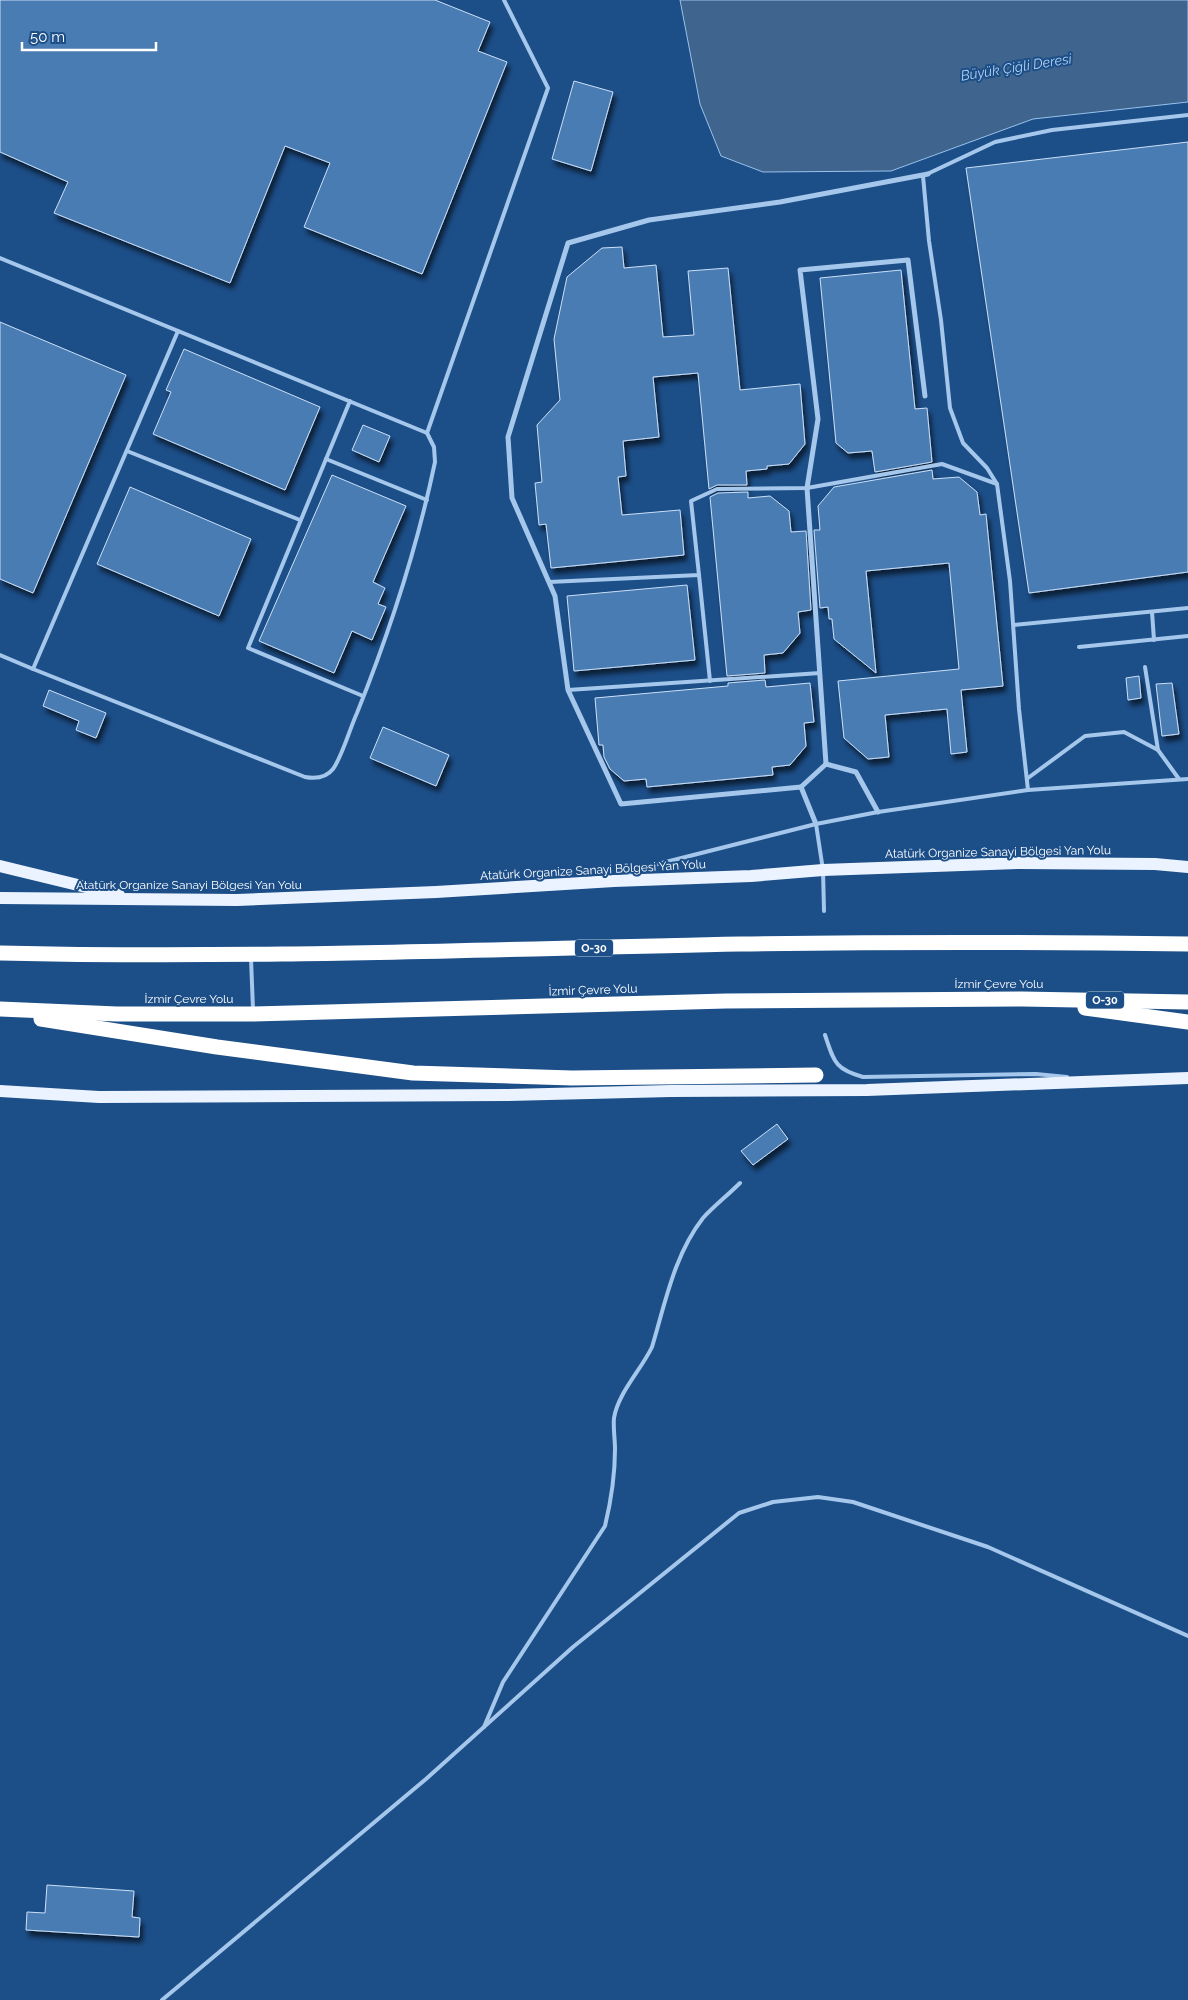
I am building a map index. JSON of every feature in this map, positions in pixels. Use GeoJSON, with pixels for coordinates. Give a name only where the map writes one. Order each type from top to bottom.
{"type":"FeatureCollection","features":[{"type":"Feature","properties":{"kind":"highway","name":"O-30"},"geometry":{"type":"LineString","coordinates":[[0,953],[114,956],[978,941],[1188,944]]}},
{"type":"Feature","properties":{"kind":"highway","name":"İzmir Çevre Yolu"},"geometry":{"type":"LineString","coordinates":[[0,1011],[117,1014],[253,1014],[726,1001],[1022,999],[1188,1002]]}},
{"type":"Feature","properties":{"kind":"highway"},"geometry":{"type":"LineString","coordinates":[[1022,999],[1188,1022]]}},
{"type":"Feature","properties":{"kind":"highway"},"geometry":{"type":"LineString","coordinates":[[0,1011],[216,1047],[413,1073],[572,1078],[816,1075]]}},
{"type":"Feature","properties":{"kind":"main road","name":"Atatürk Organize Sanayi Bölgesi Yan Yolu"},"geometry":{"type":"LineString","coordinates":[[0,898],[143,901],[237,900],[751,876],[823,870],[1019,863],[1155,864],[1188,867]]}},
{"type":"Feature","properties":{"kind":"main road"},"geometry":{"type":"LineString","coordinates":[[0,866],[143,901]]}},
{"type":"Feature","properties":{"kind":"main road"},"geometry":{"type":"LineString","coordinates":[[0,1091],[99,1097],[279,1098],[867,1090],[1188,1078]]}},
{"type":"Feature","properties":{"kind":"street"},"geometry":{"type":"LineString","coordinates":[[826,764],[801,787],[621,804],[568,690],[555,596],[512,498],[508,437],[568,243],[649,220],[780,202],[928,174]]}},
{"type":"Feature","properties":{"kind":"street"},"geometry":{"type":"LineString","coordinates":[[826,764],[807,488],[818,419],[800,270],[908,260],[925,396]]}},
{"type":"Feature","properties":{"kind":"street"},"geometry":{"type":"LineString","coordinates":[[826,764],[856,772],[878,812]]}},
{"type":"Feature","properties":{"kind":"street"},"geometry":{"type":"LineString","coordinates":[[801,787],[816,824]]}},
{"type":"Feature","properties":{"kind":"lane"},"geometry":{"type":"LineString","coordinates":[[427,433],[548,88],[504,0]]}},
{"type":"Feature","properties":{"kind":"lane"},"geometry":{"type":"LineString","coordinates":[[1028,790],[1019,709],[1010,581],[998,484],[987,468],[963,443],[950,408],[941,320],[929,241],[923,176],[995,142],[1052,130],[1188,116]]}},
{"type":"Feature","properties":{"kind":"lane"},"geometry":{"type":"LineString","coordinates":[[0,258],[427,433],[434,447],[435,462],[408,572],[363,696],[333,768],[321,777],[313,779],[0,655]]}},
{"type":"Feature","properties":{"kind":"lane"},"geometry":{"type":"LineString","coordinates":[[33,669],[178,331]]}},
{"type":"Feature","properties":{"kind":"lane"},"geometry":{"type":"LineString","coordinates":[[350,401],[248,648],[363,696]]}},
{"type":"Feature","properties":{"kind":"lane"},"geometry":{"type":"LineString","coordinates":[[127,451],[300,520]]}},
{"type":"Feature","properties":{"kind":"lane"},"geometry":{"type":"LineString","coordinates":[[326,459],[427,500]]}},
{"type":"Feature","properties":{"kind":"lane"},"geometry":{"type":"LineString","coordinates":[[710,680],[692,501],[717,489],[807,488],[942,464],[998,484]]}},
{"type":"Feature","properties":{"kind":"lane"},"geometry":{"type":"LineString","coordinates":[[549,582],[699,575]]}},
{"type":"Feature","properties":{"kind":"lane"},"geometry":{"type":"LineString","coordinates":[[1014,625],[1188,608]]}},
{"type":"Feature","properties":{"kind":"lane"},"geometry":{"type":"LineString","coordinates":[[1152,612],[1154,640]]}},
{"type":"Feature","properties":{"kind":"lane"},"geometry":{"type":"LineString","coordinates":[[1079,647],[1188,636]]}},
{"type":"Feature","properties":{"kind":"lane"},"geometry":{"type":"LineString","coordinates":[[1145,667],[1158,750]]}},
{"type":"Feature","properties":{"kind":"lane"},"geometry":{"type":"LineString","coordinates":[[568,690],[820,673]]}},
{"type":"Feature","properties":{"kind":"lane"},"geometry":{"type":"LineString","coordinates":[[1028,778],[1085,736],[1124,732],[1158,750],[1179,779]]}},
{"type":"Feature","properties":{"kind":"lane"},"geometry":{"type":"LineString","coordinates":[[614,881],[646,867],[816,824],[878,812],[1028,790],[1188,779]]}},
{"type":"Feature","properties":{"kind":"lane"},"geometry":{"type":"LineString","coordinates":[[816,824],[823,870],[824,911]]}},
{"type":"Feature","properties":{"kind":"lane"},"geometry":{"type":"LineString","coordinates":[[251,954],[253,1014]]}},
{"type":"Feature","properties":{"kind":"lane"},"geometry":{"type":"LineString","coordinates":[[825,1035],[834,1062],[848,1073],[863,1077],[1036,1074],[1123,1081]]}},
{"type":"Feature","properties":{"kind":"lane"},"geometry":{"type":"LineString","coordinates":[[483,1728],[503,1682],[605,1526],[610,1507],[615,1451],[614,1418],[628,1385],[647,1359],[652,1347],[678,1262],[704,1218],[740,1183]]}},
{"type":"Feature","properties":{"kind":"lane"},"geometry":{"type":"LineString","coordinates":[[162,2000],[426,1779],[573,1647],[739,1513],[774,1502],[818,1497],[853,1502],[988,1547],[1188,1636]]}},
{"type":"Feature","properties":{"kind":"water","name":"Büyük Çiğli Deresi"},"geometry":{"type":"Polygon","coordinates":[[[680,0],[1188,0],[1188,102],[1033,119],[891,171],[763,172],[721,156],[700,104],[680,0]]]}},
{"type":"Feature","properties":{"kind":"building"},"geometry":{"type":"Polygon","coordinates":[[[0,0],[435,0],[490,22],[478,51],[507,62],[422,274],[304,227],[330,163],[285,146],[230,283],[54,213],[68,182],[0,152],[0,0]]]}},
{"type":"Feature","properties":{"kind":"building"},"geometry":{"type":"Polygon","coordinates":[[[574,81],[613,92],[591,171],[552,159],[574,81]]]}},
{"type":"Feature","properties":{"kind":"building"},"geometry":{"type":"Polygon","coordinates":[[[1188,142],[1188,572],[1029,593],[966,168],[1188,142]]]}},
{"type":"Feature","properties":{"kind":"building"},"geometry":{"type":"Polygon","coordinates":[[[622,247],[624,268],[656,265],[663,337],[694,335],[688,271],[728,268],[740,390],[800,384],[805,444],[789,464],[767,466],[767,469],[746,471],[747,485],[717,485],[709,489],[698,373],[653,377],[659,437],[623,441],[626,476],[618,477],[622,515],[680,510],[684,555],[551,568],[546,524],[539,525],[535,483],[542,482],[537,425],[560,400],[554,339],[567,277],[602,248],[622,247]]]}},
{"type":"Feature","properties":{"kind":"building"},"geometry":{"type":"Polygon","coordinates":[[[901,270],[915,409],[927,408],[932,462],[875,472],[872,451],[848,453],[836,443],[820,278],[901,270]]]}},
{"type":"Feature","properties":{"kind":"building"},"geometry":{"type":"Polygon","coordinates":[[[0,322],[126,375],[33,593],[0,579],[0,322]]]}},
{"type":"Feature","properties":{"kind":"building"},"geometry":{"type":"Polygon","coordinates":[[[184,349],[320,407],[285,490],[153,434],[171,392],[166,390],[184,349]]]}},
{"type":"Feature","properties":{"kind":"building"},"geometry":{"type":"Polygon","coordinates":[[[363,425],[390,436],[379,462],[352,450],[363,425]]]}},
{"type":"Feature","properties":{"kind":"building"},"geometry":{"type":"Polygon","coordinates":[[[932,470],[933,479],[959,477],[977,492],[980,515],[986,514],[1003,686],[961,690],[967,752],[951,754],[947,709],[885,715],[889,757],[868,759],[844,738],[838,681],[959,669],[949,563],[866,571],[876,673],[834,639],[832,619],[829,619],[828,607],[820,608],[814,530],[820,530],[818,506],[834,487],[932,470]]]}},
{"type":"Feature","properties":{"kind":"building"},"geometry":{"type":"Polygon","coordinates":[[[332,475],[406,506],[373,582],[385,588],[378,604],[386,607],[372,640],[352,631],[334,673],[259,641],[332,475]]]}},
{"type":"Feature","properties":{"kind":"building"},"geometry":{"type":"Polygon","coordinates":[[[130,487],[251,539],[219,616],[97,564],[130,487]]]}},
{"type":"Feature","properties":{"kind":"building"},"geometry":{"type":"Polygon","coordinates":[[[748,492],[748,498],[770,496],[789,511],[791,532],[806,531],[811,610],[798,612],[800,633],[783,653],[764,655],[765,673],[727,676],[710,497],[718,493],[748,492]]]}},
{"type":"Feature","properties":{"kind":"building"},"geometry":{"type":"Polygon","coordinates":[[[687,585],[695,660],[574,671],[567,596],[687,585]]]}},
{"type":"Feature","properties":{"kind":"building"},"geometry":{"type":"Polygon","coordinates":[[[1139,676],[1141,698],[1128,700],[1126,678],[1139,676]]]}},
{"type":"Feature","properties":{"kind":"building"},"geometry":{"type":"Polygon","coordinates":[[[765,680],[766,687],[810,683],[814,722],[804,723],[806,746],[790,765],[772,767],[773,775],[647,787],[646,779],[624,781],[610,769],[604,757],[603,745],[599,745],[595,698],[728,686],[728,683],[765,680]]]}},
{"type":"Feature","properties":{"kind":"building"},"geometry":{"type":"Polygon","coordinates":[[[1172,683],[1179,734],[1162,736],[1156,684],[1172,683]]]}},
{"type":"Feature","properties":{"kind":"building"},"geometry":{"type":"Polygon","coordinates":[[[49,690],[106,713],[96,738],[76,730],[79,721],[43,706],[49,690]]]}},
{"type":"Feature","properties":{"kind":"building"},"geometry":{"type":"Polygon","coordinates":[[[383,727],[449,755],[436,786],[370,758],[383,727]]]}},
{"type":"Feature","properties":{"kind":"building"},"geometry":{"type":"Polygon","coordinates":[[[777,1124],[788,1139],[753,1165],[741,1151],[777,1124]]]}},
{"type":"Feature","properties":{"kind":"building"},"geometry":{"type":"Polygon","coordinates":[[[47,1885],[134,1891],[132,1917],[140,1918],[139,1937],[26,1930],[27,1912],[45,1913],[47,1885]]]}}]}
